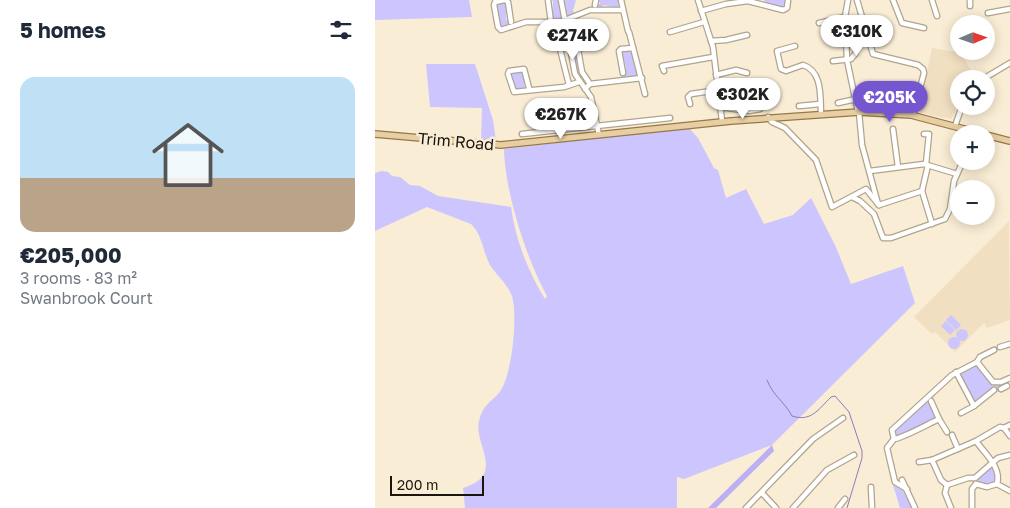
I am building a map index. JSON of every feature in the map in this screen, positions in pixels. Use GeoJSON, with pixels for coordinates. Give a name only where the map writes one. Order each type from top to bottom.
{"type":"FeatureCollection","features":[{"type":"Feature","properties":{"kind":"main road","name":"Trim Road"},"geometry":{"type":"LineString","coordinates":[[375,134],[501,145],[768,117],[858,112],[913,116],[951,125]]}},
{"type":"Feature","properties":{"kind":"main road","name":"Trim Road"},"geometry":{"type":"LineString","coordinates":[[995,137],[1010,141]]}},
{"type":"Feature","properties":{"kind":"street"},"geometry":{"type":"LineString","coordinates":[[511,22],[508,2],[505,0],[495,2],[499,29],[503,30],[526,22],[565,20],[590,10],[622,10]]}},
{"type":"Feature","properties":{"kind":"street"},"geometry":{"type":"LineString","coordinates":[[547,0],[551,22]]}},
{"type":"Feature","properties":{"kind":"street"},"geometry":{"type":"LineString","coordinates":[[561,0],[570,55],[579,82],[592,101],[599,135]]}},
{"type":"Feature","properties":{"kind":"street"},"geometry":{"type":"LineString","coordinates":[[621,0],[622,10],[645,94]]}},
{"type":"Feature","properties":{"kind":"street"},"geometry":{"type":"LineString","coordinates":[[698,0],[711,41],[722,122]]}},
{"type":"Feature","properties":{"kind":"street"},"geometry":{"type":"LineString","coordinates":[[701,11],[733,2],[748,1],[761,1],[783,10],[787,8],[788,0]]}},
{"type":"Feature","properties":{"kind":"street"},"geometry":{"type":"LineString","coordinates":[[848,0],[845,17],[847,60],[856,99],[861,145],[879,205]]}},
{"type":"Feature","properties":{"kind":"street"},"geometry":{"type":"LineString","coordinates":[[857,0],[873,54],[918,65],[923,69],[913,116]]}},
{"type":"Feature","properties":{"kind":"street"},"geometry":{"type":"LineString","coordinates":[[893,0],[902,22],[924,28]]}},
{"type":"Feature","properties":{"kind":"street"},"geometry":{"type":"LineString","coordinates":[[932,0],[937,16]]}},
{"type":"Feature","properties":{"kind":"street"},"geometry":{"type":"LineString","coordinates":[[970,0],[971,6]]}},
{"type":"Feature","properties":{"kind":"street"},"geometry":{"type":"LineString","coordinates":[[988,13],[1010,9]]}},
{"type":"Feature","properties":{"kind":"street"},"geometry":{"type":"LineString","coordinates":[[819,23],[845,17]]}},
{"type":"Feature","properties":{"kind":"street"},"geometry":{"type":"LineString","coordinates":[[670,32],[704,22]]}},
{"type":"Feature","properties":{"kind":"street"},"geometry":{"type":"LineString","coordinates":[[711,41],[747,35]]}},
{"type":"Feature","properties":{"kind":"street"},"geometry":{"type":"LineString","coordinates":[[576,38],[582,72],[590,84]]}},
{"type":"Feature","properties":{"kind":"street"},"geometry":{"type":"LineString","coordinates":[[561,43],[569,85]]}},
{"type":"Feature","properties":{"kind":"street"},"geometry":{"type":"LineString","coordinates":[[795,46],[777,51],[781,69],[786,71],[803,65],[810,69],[820,89],[821,113]]}},
{"type":"Feature","properties":{"kind":"street"},"geometry":{"type":"LineString","coordinates":[[623,73],[619,51],[621,49],[633,48]]}},
{"type":"Feature","properties":{"kind":"street"},"geometry":{"type":"LineString","coordinates":[[833,61],[847,60],[855,54]]}},
{"type":"Feature","properties":{"kind":"street"},"geometry":{"type":"LineString","coordinates":[[664,71],[662,66],[713,57]]}},
{"type":"Feature","properties":{"kind":"street"},"geometry":{"type":"LineString","coordinates":[[995,71],[1010,62]]}},
{"type":"Feature","properties":{"kind":"street"},"geometry":{"type":"LineString","coordinates":[[529,88],[524,69],[509,71],[508,74],[513,92],[579,82]]}},
{"type":"Feature","properties":{"kind":"street"},"geometry":{"type":"LineString","coordinates":[[716,75],[736,70],[747,73]]}},
{"type":"Feature","properties":{"kind":"street"},"geometry":{"type":"LineString","coordinates":[[585,89],[590,84],[642,78]]}},
{"type":"Feature","properties":{"kind":"street"},"geometry":{"type":"LineString","coordinates":[[690,104],[688,97],[691,94],[718,90]]}},
{"type":"Feature","properties":{"kind":"street"},"geometry":{"type":"LineString","coordinates":[[889,97],[916,103]]}},
{"type":"Feature","properties":{"kind":"street"},"geometry":{"type":"LineString","coordinates":[[838,104],[856,99],[871,101]]}},
{"type":"Feature","properties":{"kind":"street"},"geometry":{"type":"LineString","coordinates":[[799,106],[820,104]]}},
{"type":"Feature","properties":{"kind":"street"},"geometry":{"type":"LineString","coordinates":[[720,107],[749,111],[760,109]]}},
{"type":"Feature","properties":{"kind":"street"},"geometry":{"type":"LineString","coordinates":[[768,117],[772,122],[785,128],[816,160],[832,207],[865,189],[879,205]]}},
{"type":"Feature","properties":{"kind":"street"},"geometry":{"type":"LineString","coordinates":[[522,134],[670,118]]}},
{"type":"Feature","properties":{"kind":"street"},"geometry":{"type":"LineString","coordinates":[[892,129],[898,167]]}},
{"type":"Feature","properties":{"kind":"street"},"geometry":{"type":"LineString","coordinates":[[924,134],[929,134],[927,165],[922,191],[931,224]]}},
{"type":"Feature","properties":{"kind":"street"},"geometry":{"type":"LineString","coordinates":[[870,171],[927,165],[957,174]]}},
{"type":"Feature","properties":{"kind":"street"},"geometry":{"type":"LineString","coordinates":[[852,197],[860,201],[874,214],[883,238],[891,238],[941,222],[948,214],[959,170]]}},
{"type":"Feature","properties":{"kind":"street"},"geometry":{"type":"LineString","coordinates":[[879,205],[922,191]]}},
{"type":"Feature","properties":{"kind":"street"},"geometry":{"type":"LineString","coordinates":[[1000,347],[1010,344]]}},
{"type":"Feature","properties":{"kind":"street"},"geometry":{"type":"LineString","coordinates":[[907,489],[895,482],[889,459],[887,448],[894,438],[892,430],[956,372],[977,362],[980,357],[994,350]]}},
{"type":"Feature","properties":{"kind":"street"},"geometry":{"type":"LineString","coordinates":[[977,362],[990,381],[1001,382],[1010,378]]}},
{"type":"Feature","properties":{"kind":"street"},"geometry":{"type":"LineString","coordinates":[[956,372],[974,406]]}},
{"type":"Feature","properties":{"kind":"street"},"geometry":{"type":"LineString","coordinates":[[1001,382],[1004,388]]}},
{"type":"Feature","properties":{"kind":"street"},"geometry":{"type":"LineString","coordinates":[[961,413],[974,406],[994,390]]}},
{"type":"Feature","properties":{"kind":"street"},"geometry":{"type":"LineString","coordinates":[[931,401],[947,432]]}},
{"type":"Feature","properties":{"kind":"street"},"geometry":{"type":"LineString","coordinates":[[746,508],[813,438],[843,418]]}},
{"type":"Feature","properties":{"kind":"street"},"geometry":{"type":"LineString","coordinates":[[894,438],[900,438],[918,427],[939,419]]}},
{"type":"Feature","properties":{"kind":"street"},"geometry":{"type":"LineString","coordinates":[[919,462],[933,460],[975,441],[1000,426],[1004,428],[1010,425]]}},
{"type":"Feature","properties":{"kind":"street"},"geometry":{"type":"LineString","coordinates":[[1004,428],[1010,436]]}},
{"type":"Feature","properties":{"kind":"street"},"geometry":{"type":"LineString","coordinates":[[951,436],[958,449]]}},
{"type":"Feature","properties":{"kind":"street"},"geometry":{"type":"LineString","coordinates":[[975,441],[993,463],[998,474],[997,484]]}},
{"type":"Feature","properties":{"kind":"street"},"geometry":{"type":"LineString","coordinates":[[793,508],[827,470],[854,455]]}},
{"type":"Feature","properties":{"kind":"street"},"geometry":{"type":"LineString","coordinates":[[947,486],[968,478],[975,478],[1001,457],[1010,455]]}},
{"type":"Feature","properties":{"kind":"street"},"geometry":{"type":"LineString","coordinates":[[933,460],[941,480],[947,486]]}},
{"type":"Feature","properties":{"kind":"street"},"geometry":{"type":"LineString","coordinates":[[972,508],[972,489],[976,484],[975,478]]}},
{"type":"Feature","properties":{"kind":"street"},"geometry":{"type":"LineString","coordinates":[[902,480],[915,508]]}},
{"type":"Feature","properties":{"kind":"street"},"geometry":{"type":"LineString","coordinates":[[976,484],[987,487],[997,484],[1010,491]]}},
{"type":"Feature","properties":{"kind":"street"},"geometry":{"type":"LineString","coordinates":[[871,486],[872,508]]}},
{"type":"Feature","properties":{"kind":"street"},"geometry":{"type":"LineString","coordinates":[[947,486],[945,493],[951,508]]}},
{"type":"Feature","properties":{"kind":"street"},"geometry":{"type":"LineString","coordinates":[[762,493],[776,508]]}},
{"type":"Feature","properties":{"kind":"street"},"geometry":{"type":"LineString","coordinates":[[837,508],[845,499]]}},
{"type":"Feature","properties":{"kind":"shaded area"},"geometry":{"type":"Polygon","coordinates":[[[375,0],[469,0],[472,17],[375,20],[375,0]]]}},
{"type":"Feature","properties":{"kind":"shaded area"},"geometry":{"type":"Polygon","coordinates":[[[550,0],[560,0],[563,19],[553,20],[553,1],[550,0]]]}},
{"type":"Feature","properties":{"kind":"shaded area"},"geometry":{"type":"Polygon","coordinates":[[[564,0],[576,0],[573,11],[575,14],[568,17],[564,0]]]}},
{"type":"Feature","properties":{"kind":"shaded area"},"geometry":{"type":"Polygon","coordinates":[[[599,0],[619,0],[618,8],[603,5],[603,7],[592,8],[593,5],[600,4],[599,0]]]}},
{"type":"Feature","properties":{"kind":"shaded area"},"geometry":{"type":"Polygon","coordinates":[[[764,0],[787,0],[786,8],[776,8],[765,3],[764,0]]]}},
{"type":"Feature","properties":{"kind":"shaded area"},"geometry":{"type":"Polygon","coordinates":[[[506,3],[506,20],[513,21],[514,24],[503,28],[500,27],[496,5],[506,3]]]}},
{"type":"Feature","properties":{"kind":"shaded area"},"geometry":{"type":"Polygon","coordinates":[[[579,18],[582,36],[574,37],[571,42],[569,23],[579,18]]]}},
{"type":"Feature","properties":{"kind":"shaded area"},"geometry":{"type":"Polygon","coordinates":[[[555,26],[562,27],[564,42],[557,38],[555,26]]]}},
{"type":"Feature","properties":{"kind":"shaded area"},"geometry":{"type":"Polygon","coordinates":[[[571,45],[575,47],[581,75],[586,82],[585,84],[577,70],[571,45]]]}},
{"type":"Feature","properties":{"kind":"shaded area"},"geometry":{"type":"Polygon","coordinates":[[[932,48],[950,51],[950,60],[965,60],[971,70],[950,70],[950,115],[953,115],[951,119],[919,111],[932,48]]]}},
{"type":"Feature","properties":{"kind":"shaded area"},"geometry":{"type":"Polygon","coordinates":[[[630,50],[639,74],[638,76],[622,79],[621,74],[625,73],[626,67],[621,52],[630,50]]]}},
{"type":"Feature","properties":{"kind":"shaded area"},"geometry":{"type":"Polygon","coordinates":[[[426,64],[475,64],[493,120],[496,141],[481,140],[482,108],[430,107],[426,64]]]}},
{"type":"Feature","properties":{"kind":"shaded area"},"geometry":{"type":"Polygon","coordinates":[[[523,71],[524,86],[527,89],[515,90],[510,72],[523,71]]]}},
{"type":"Feature","properties":{"kind":"shaded area"},"geometry":{"type":"Polygon","coordinates":[[[885,97],[898,103],[898,100],[911,104],[912,112],[889,110],[885,97]]]}},
{"type":"Feature","properties":{"kind":"shaded area"},"geometry":{"type":"Polygon","coordinates":[[[689,128],[698,138],[714,168],[718,170],[726,198],[746,189],[764,224],[793,215],[811,198],[835,245],[851,284],[903,266],[915,303],[772,445],[684,479],[677,477],[677,508],[465,508],[463,488],[476,482],[483,475],[486,467],[478,430],[479,421],[486,406],[501,390],[511,358],[514,330],[512,296],[490,265],[478,233],[471,224],[427,207],[375,231],[375,173],[388,172],[392,176],[400,177],[410,185],[420,186],[438,196],[511,207],[523,254],[533,278],[545,299],[547,296],[524,244],[518,224],[508,185],[504,149],[689,128]]]}},
{"type":"Feature","properties":{"kind":"shaded area"},"geometry":{"type":"Polygon","coordinates":[[[1009,221],[1010,320],[987,328],[984,323],[955,352],[935,332],[932,334],[914,317],[1009,221]]]}},
{"type":"Feature","properties":{"kind":"shaded area"},"geometry":{"type":"Polygon","coordinates":[[[951,315],[961,325],[956,330],[946,320],[951,315]]]}},
{"type":"Feature","properties":{"kind":"shaded area"},"geometry":{"type":"Polygon","coordinates":[[[946,321],[955,330],[950,335],[941,326],[946,321]]]}},
{"type":"Feature","properties":{"kind":"shaded area"},"geometry":{"type":"Polygon","coordinates":[[[960,329],[964,329],[968,335],[964,341],[960,341],[956,337],[956,333],[960,329]]]}},
{"type":"Feature","properties":{"kind":"shaded area"},"geometry":{"type":"Polygon","coordinates":[[[952,337],[956,337],[960,343],[956,349],[952,349],[948,345],[948,341],[952,337]]]}},
{"type":"Feature","properties":{"kind":"shaded area"},"geometry":{"type":"Polygon","coordinates":[[[972,365],[978,365],[989,382],[1000,384],[1002,391],[998,392],[993,386],[991,391],[977,403],[974,403],[960,374],[972,365]]]}},
{"type":"Feature","properties":{"kind":"shaded area"},"geometry":{"type":"Polygon","coordinates":[[[933,394],[935,396],[927,402],[931,404],[936,415],[935,420],[896,437],[894,430],[933,394]]]}},
{"type":"Feature","properties":{"kind":"shaded area"},"geometry":{"type":"Polygon","coordinates":[[[772,445],[774,451],[716,508],[708,508],[772,445]]]}},
{"type":"Feature","properties":{"kind":"shaded area"},"geometry":{"type":"Polygon","coordinates":[[[993,467],[997,478],[995,483],[988,486],[977,482],[977,477],[993,467]]]}},
{"type":"Feature","properties":{"kind":"shaded area"},"geometry":{"type":"Polygon","coordinates":[[[893,485],[902,490],[913,508],[900,508],[893,485]]]}},
{"type":"Feature","properties":{"kind":"waterway"},"geometry":{"type":"LineString","coordinates":[[767,380],[772,390],[792,416],[804,417],[814,414],[831,397],[835,396],[849,412],[862,451],[862,458],[847,508]]}}]}
